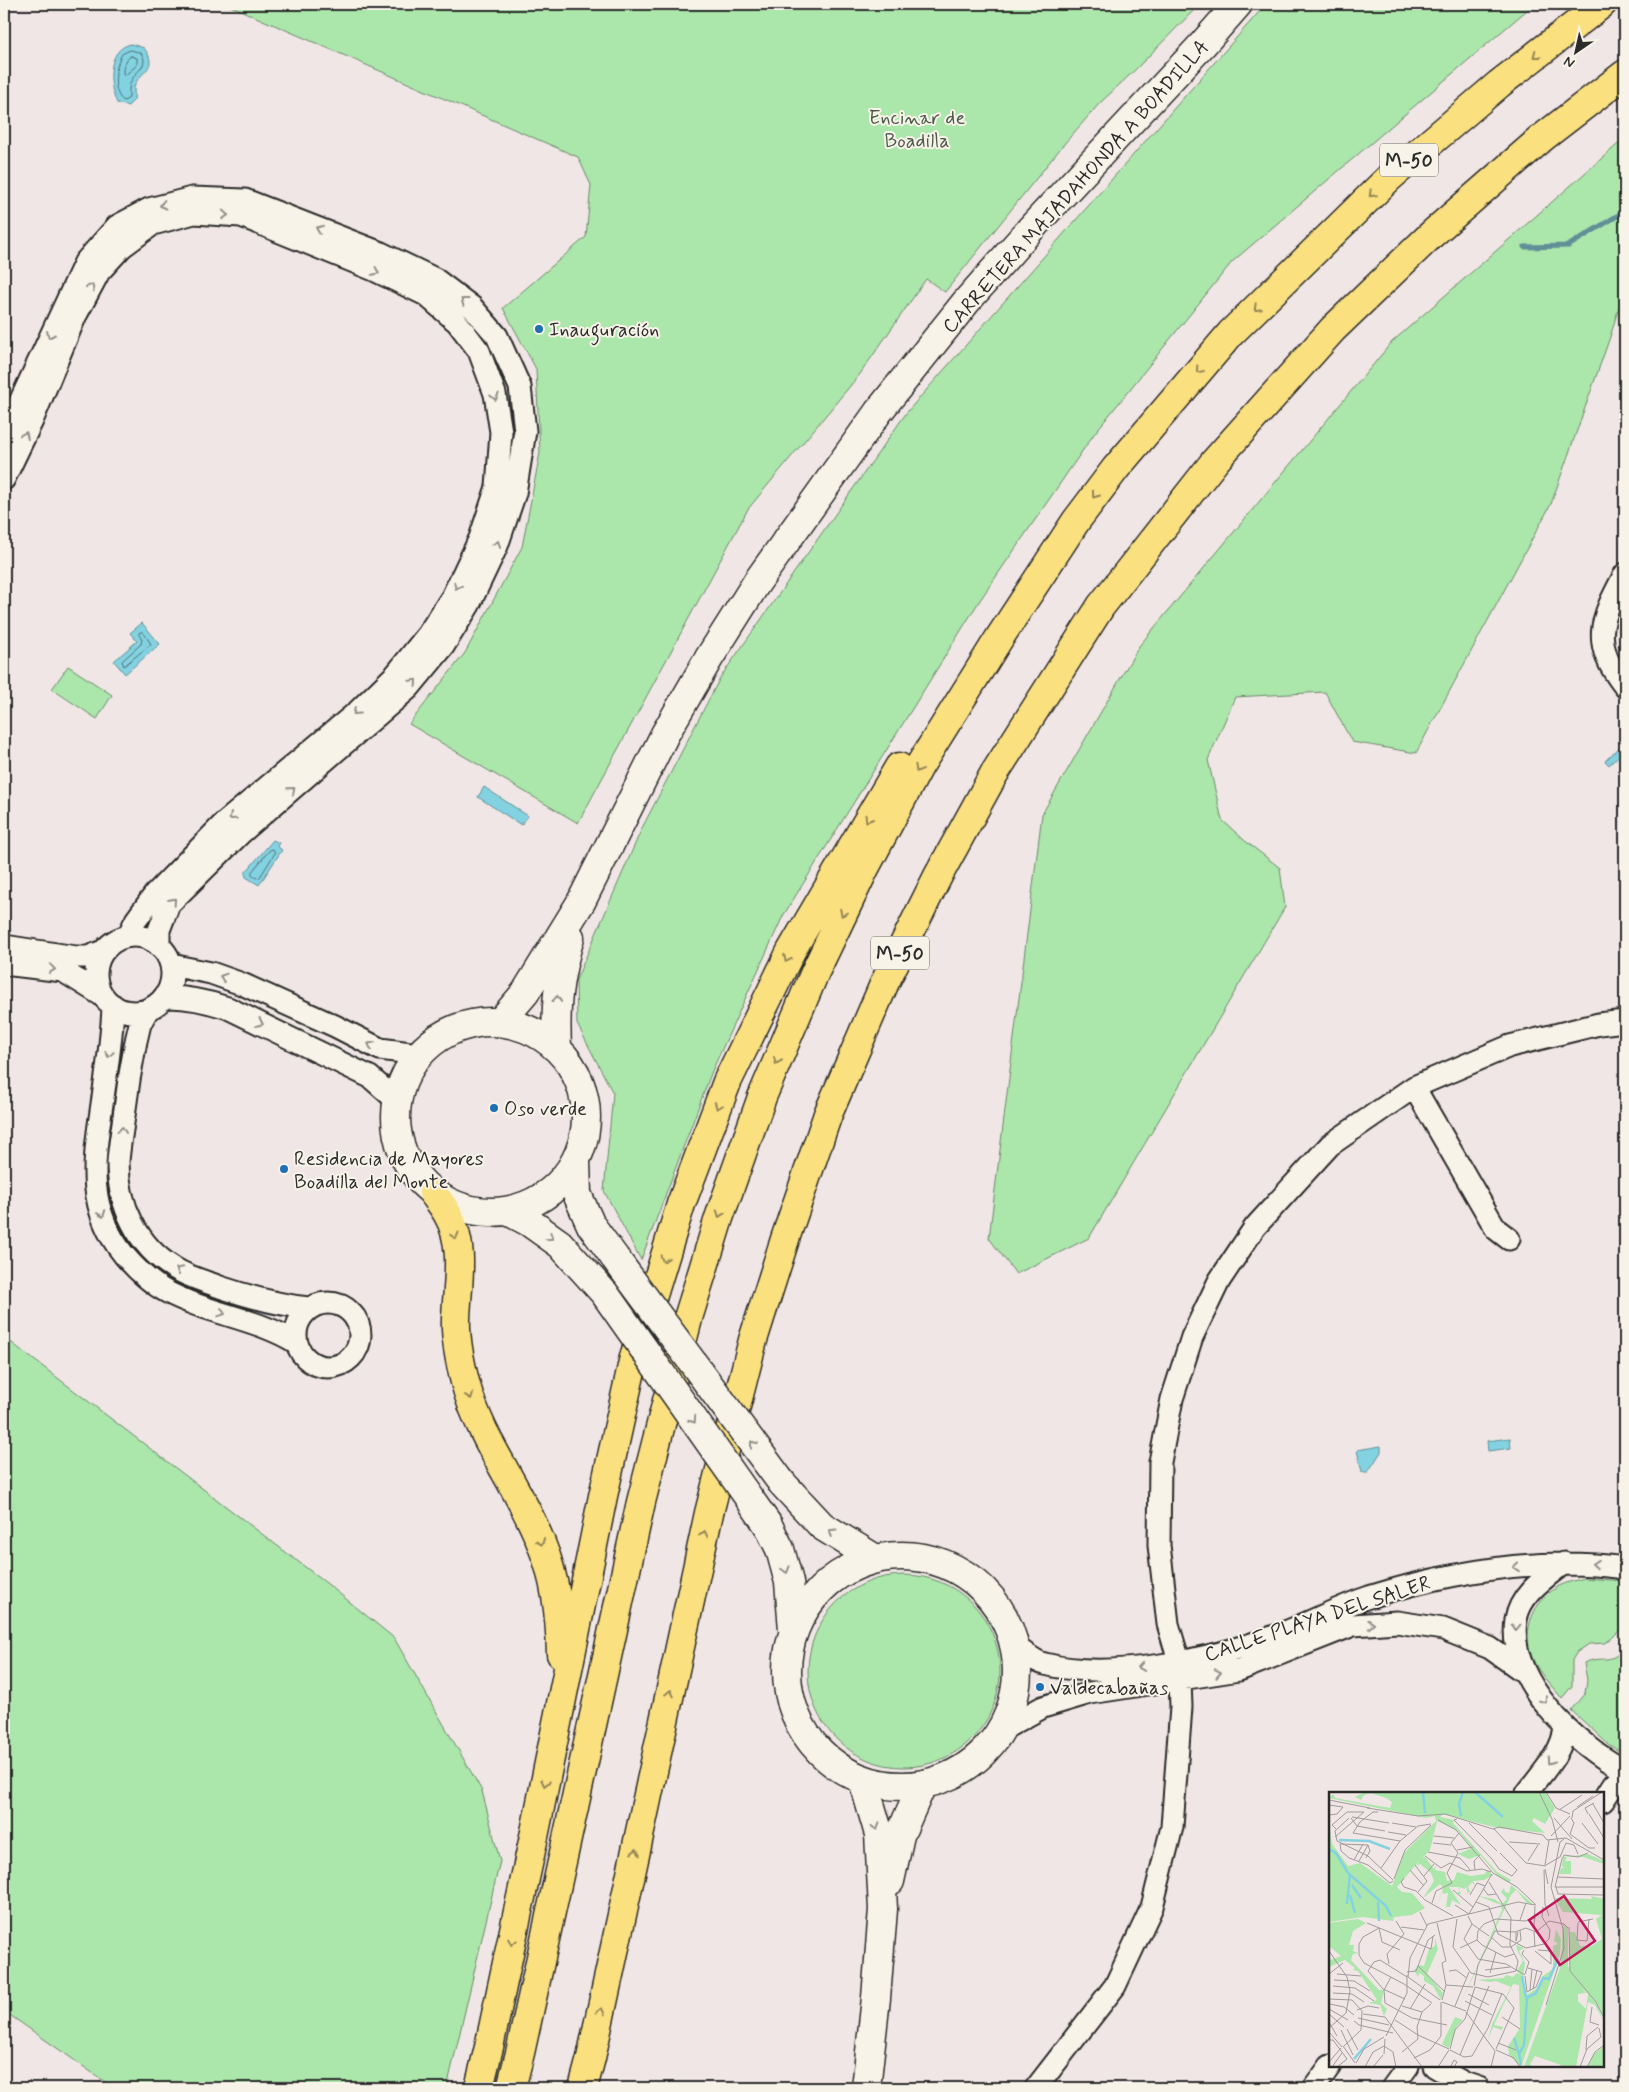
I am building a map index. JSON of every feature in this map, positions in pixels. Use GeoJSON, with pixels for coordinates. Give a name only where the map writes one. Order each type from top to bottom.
{"type":"FeatureCollection","features":[{"type":"Feature","properties":{"kind":"highway","name":"M-50"},"geometry":{"type":"LineString","coordinates":[[511,2088],[641,1502],[689,1315],[719,1218],[762,1097],[815,972],[856,886],[920,765],[1000,637],[1076,522],[1116,468],[1231,333],[1390,177],[1499,84],[1602,4]]}},
{"type":"Feature","properties":{"kind":"highway","name":"M-50"},"geometry":{"type":"LineString","coordinates":[[583,2088],[709,1513],[753,1340],[828,1114],[885,982],[938,876],[994,774],[1101,606],[1215,461],[1333,329],[1432,234],[1542,138],[1625,74]]}},
{"type":"Feature","properties":{"kind":"highway"},"geometry":{"type":"LineString","coordinates":[[479,2088],[634,1357],[681,1204],[728,1082],[791,951],[909,750],[1010,593],[1076,522]]}},
{"type":"Feature","properties":{"kind":"highway"},"geometry":{"type":"LineString","coordinates":[[432,1193],[448,1215],[456,1234],[460,1255],[456,1320],[458,1351],[465,1384],[478,1419],[541,1542],[554,1581],[560,1620],[561,1654],[555,1736]]}},
{"type":"Feature","properties":{"kind":"highway"},"geometry":{"type":"LineString","coordinates":[[587,2088],[591,2058]]}},
{"type":"Feature","properties":{"kind":"street","name":"CARRETERA MAJADAHONDA A BOADILLA"},"geometry":{"type":"LineString","coordinates":[[501,1021],[525,992],[581,902],[665,734],[709,658],[757,582],[879,411],[966,302],[1035,224],[1204,44],[1238,4]]}},
{"type":"Feature","properties":{"kind":"street"},"geometry":{"type":"LineString","coordinates":[[4,436],[84,262],[117,226],[149,209],[192,198],[245,200],[382,253],[436,279],[472,307],[497,336],[520,387],[525,432],[514,493],[497,546],[469,605],[443,647],[409,688],[241,833],[169,904],[159,930],[159,946]]}},
{"type":"Feature","properties":{"kind":"street"},"geometry":{"type":"LineString","coordinates":[[4,479],[32,421],[75,317],[99,272],[122,247],[153,224],[194,213],[241,216],[374,270],[426,295],[457,322],[479,351],[496,394],[501,432],[497,487],[476,546],[452,597],[428,634],[396,674],[358,711],[224,824],[155,894],[136,920],[128,936]]}},
{"type":"Feature","properties":{"kind":"street"},"geometry":{"type":"LineString","coordinates":[[1625,574],[1605,613],[1602,644],[1611,669],[1625,687]]}},
{"type":"Feature","properties":{"kind":"street","name":"CARRETERA MAJADAHONDA A BOADILLA"},"geometry":{"type":"LineString","coordinates":[[557,1048],[556,1002],[560,977],[581,902]]}},
{"type":"Feature","properties":{"kind":"street"},"geometry":{"type":"LineString","coordinates":[[296,1343],[270,1329],[166,1292],[148,1279],[131,1262],[116,1245],[107,1229],[98,1205],[94,1161],[111,1044],[108,1001],[97,985],[95,974],[97,962],[103,951],[110,944],[128,936],[140,936],[150,939],[159,946],[171,965],[172,976],[169,987],[140,1024],[134,1049],[118,1160],[123,1202],[131,1222],[157,1255],[174,1268],[188,1275],[272,1303],[309,1308]]}},
{"type":"Feature","properties":{"kind":"street"},"geometry":{"type":"LineString","coordinates":[[4,946],[76,957],[88,957],[103,951]]}},
{"type":"Feature","properties":{"kind":"street"},"geometry":{"type":"LineString","coordinates":[[4,964],[63,971],[124,1010],[136,1011],[156,1003],[188,997],[228,1008],[370,1077],[396,1100]]}},
{"type":"Feature","properties":{"kind":"street"},"geometry":{"type":"LineString","coordinates":[[171,965],[211,973],[242,984],[335,1026],[380,1049],[418,1054]]}},
{"type":"Feature","properties":{"kind":"street"},"geometry":{"type":"LineString","coordinates":[[501,1021],[531,1030],[557,1048],[576,1072],[586,1101],[586,1132],[576,1161],[559,1184],[536,1202],[508,1211],[482,1212],[456,1206],[432,1193],[414,1174],[401,1151],[395,1126],[396,1100],[404,1075],[418,1054],[442,1034],[456,1028],[471,1023],[501,1021]]}},
{"type":"Feature","properties":{"kind":"street"},"geometry":{"type":"LineString","coordinates":[[1036,2088],[1115,1986],[1152,1907],[1172,1828],[1181,1708],[1180,1670],[1168,1624],[1159,1545],[1160,1462],[1172,1399],[1192,1337],[1219,1281],[1255,1227],[1330,1145],[1414,1087],[1510,1046],[1598,1024],[1625,1021]]}},
{"type":"Feature","properties":{"kind":"street"},"geometry":{"type":"LineString","coordinates":[[1414,1087],[1496,1229],[1509,1239]]}},
{"type":"Feature","properties":{"kind":"street"},"geometry":{"type":"LineString","coordinates":[[576,1161],[577,1194],[591,1225],[782,1483],[822,1526],[874,1558]]}},
{"type":"Feature","properties":{"kind":"street"},"geometry":{"type":"LineString","coordinates":[[508,1211],[529,1222],[560,1244],[605,1294],[768,1525],[780,1549],[790,1582],[793,1629],[786,1665],[790,1702],[805,1735],[830,1762],[863,1780],[892,1787],[922,1785],[954,1775],[982,1756],[1003,1728],[1014,1703],[1018,1675],[1016,1647],[1002,1613],[979,1584],[947,1564],[911,1555],[874,1558],[840,1572],[812,1597],[793,1629]]}},
{"type":"Feature","properties":{"kind":"street"},"geometry":{"type":"LineString","coordinates":[[318,1303],[340,1304],[350,1310],[357,1318],[360,1340],[357,1350],[350,1359],[341,1365],[319,1366],[309,1361],[301,1353],[296,1343],[297,1324],[309,1308],[318,1303]]}},
{"type":"Feature","properties":{"kind":"street"},"geometry":{"type":"LineString","coordinates":[[1564,1563],[1536,1585],[1524,1601],[1516,1619],[1516,1646],[1524,1672],[1565,1726],[1594,1752],[1625,1770]]}},
{"type":"Feature","properties":{"kind":"street","name":"CALLE PLAYA DEL SALER"},"geometry":{"type":"LineString","coordinates":[[1003,1728],[1042,1707],[1180,1670],[1220,1653],[1265,1639],[1367,1598],[1434,1580],[1488,1570],[1564,1563],[1595,1564],[1625,1568]]}},
{"type":"Feature","properties":{"kind":"street","name":"CALLE PLAYA DEL SALER"},"geometry":{"type":"LineString","coordinates":[[1016,1647],[1043,1664],[1074,1670],[1239,1670],[1353,1624],[1397,1622],[1443,1630],[1490,1648],[1524,1672]]}},
{"type":"Feature","properties":{"kind":"street"},"geometry":{"type":"LineString","coordinates":[[1528,1792],[1561,1746],[1565,1726]]}},
{"type":"Feature","properties":{"kind":"street"},"geometry":{"type":"LineString","coordinates":[[1604,1799],[1614,1784],[1625,1777]]}},
{"type":"Feature","properties":{"kind":"street"},"geometry":{"type":"LineString","coordinates":[[863,1780],[878,1834],[883,1909]]}},
{"type":"Feature","properties":{"kind":"street"},"geometry":{"type":"LineString","coordinates":[[868,2085],[883,1909],[900,1835],[922,1785]]}},
{"type":"Feature","properties":{"kind":"street"},"geometry":{"type":"LineString","coordinates":[[1314,2088],[1329,2067]]}},
{"type":"Feature","properties":{"kind":"street"},"geometry":{"type":"LineString","coordinates":[[1392,2088],[1407,2067]]}},
{"type":"Feature","properties":{"kind":"street"},"geometry":{"type":"LineString","coordinates":[[1436,2067],[1479,2088]]}},
{"type":"Feature","properties":{"kind":"green space","name":"Encinar de Boadilla"},"geometry":{"type":"Polygon","coordinates":[[[226,4],[1200,4],[1099,104],[1064,144],[945,292],[926,279],[860,374],[748,509],[578,823],[409,724],[465,653],[522,547],[540,453],[536,369],[503,308],[586,237],[591,185],[578,157],[226,4]]]}},
{"type":"Feature","properties":{"kind":"green space"},"geometry":{"type":"Polygon","coordinates":[[[1266,4],[1534,4],[1232,262],[1094,434],[980,600],[783,916],[712,1071],[641,1260],[604,1191],[613,1093],[577,1024],[576,980],[642,828],[720,678],[907,412],[1266,4]]]}},
{"type":"Feature","properties":{"kind":"green space"},"geometry":{"type":"Polygon","coordinates":[[[1625,138],[1625,287],[1610,337],[1551,504],[1416,753],[1352,742],[1325,692],[1235,697],[1208,760],[1222,820],[1280,868],[1285,907],[1089,1238],[1016,1274],[989,1238],[1042,814],[1139,646],[1392,342],[1625,138]]]}},
{"type":"Feature","properties":{"kind":"green space"},"geometry":{"type":"Polygon","coordinates":[[[68,666],[112,695],[97,719],[52,689],[68,666]]]}},
{"type":"Feature","properties":{"kind":"green space"},"geometry":{"type":"Polygon","coordinates":[[[4,1337],[330,1586],[394,1638],[482,1791],[500,1861],[447,2088],[114,2088],[4,2011],[4,1337]]]}},
{"type":"Feature","properties":{"kind":"green space"},"geometry":{"type":"Polygon","coordinates":[[[904,1575],[932,1579],[957,1591],[972,1603],[984,1618],[996,1643],[1000,1671],[996,1699],[984,1724],[972,1739],[957,1751],[932,1763],[904,1767],[876,1763],[851,1751],[836,1739],[824,1724],[812,1699],[808,1671],[812,1643],[824,1618],[836,1603],[851,1591],[876,1579],[904,1575]]]}},
{"type":"Feature","properties":{"kind":"green space"},"geometry":{"type":"Polygon","coordinates":[[[1585,1578],[1625,1581],[1625,1625],[1610,1640],[1604,1643],[1589,1644],[1577,1652],[1572,1660],[1572,1686],[1562,1698],[1542,1674],[1532,1658],[1528,1637],[1529,1627],[1537,1608],[1550,1592],[1559,1586],[1585,1578]]]}},
{"type":"Feature","properties":{"kind":"green space"},"geometry":{"type":"Polygon","coordinates":[[[1625,1646],[1625,1755],[1608,1744],[1571,1710],[1585,1693],[1587,1680],[1584,1663],[1611,1658],[1625,1646]]]}},
{"type":"Feature","properties":{"kind":"water"},"geometry":{"type":"Polygon","coordinates":[[[131,44],[144,48],[148,54],[150,64],[135,84],[134,100],[128,106],[117,103],[112,87],[111,69],[117,53],[123,47],[131,44]]]}},
{"type":"Feature","properties":{"kind":"water"},"geometry":{"type":"Polygon","coordinates":[[[142,623],[160,644],[125,674],[114,661],[137,641],[130,633],[142,623]]]}},
{"type":"Feature","properties":{"kind":"water"},"geometry":{"type":"Polygon","coordinates":[[[1625,742],[1625,750],[1609,765],[1605,761],[1625,742]]]}},
{"type":"Feature","properties":{"kind":"water"},"geometry":{"type":"Polygon","coordinates":[[[484,787],[528,816],[521,825],[478,797],[484,787]]]}},
{"type":"Feature","properties":{"kind":"water"},"geometry":{"type":"Polygon","coordinates":[[[273,840],[279,843],[277,846],[282,850],[259,885],[246,877],[245,873],[273,840]]]}},
{"type":"Feature","properties":{"kind":"water"},"geometry":{"type":"Polygon","coordinates":[[[1510,1438],[1511,1448],[1488,1451],[1487,1441],[1510,1438]]]}},
{"type":"Feature","properties":{"kind":"water"},"geometry":{"type":"Polygon","coordinates":[[[1381,1446],[1381,1452],[1368,1472],[1362,1472],[1357,1450],[1381,1446]]]}},
{"type":"Feature","properties":{"kind":"waterway"},"geometry":{"type":"LineString","coordinates":[[1524,247],[1568,246],[1625,211]]}},
{"type":"Feature","properties":{"kind":"place","name":"Inauguración"},"geometry":{"type":"Point","coordinates":[539,329]}},
{"type":"Feature","properties":{"kind":"place","name":"Oso verde"},"geometry":{"type":"Point","coordinates":[494,1108]}},
{"type":"Feature","properties":{"kind":"place","name":"Residencia de Mayores Boadilla del Monte"},"geometry":{"type":"Point","coordinates":[284,1169]}},
{"type":"Feature","properties":{"kind":"place","name":"Valdecabañas"},"geometry":{"type":"Point","coordinates":[1040,1687]}}]}
